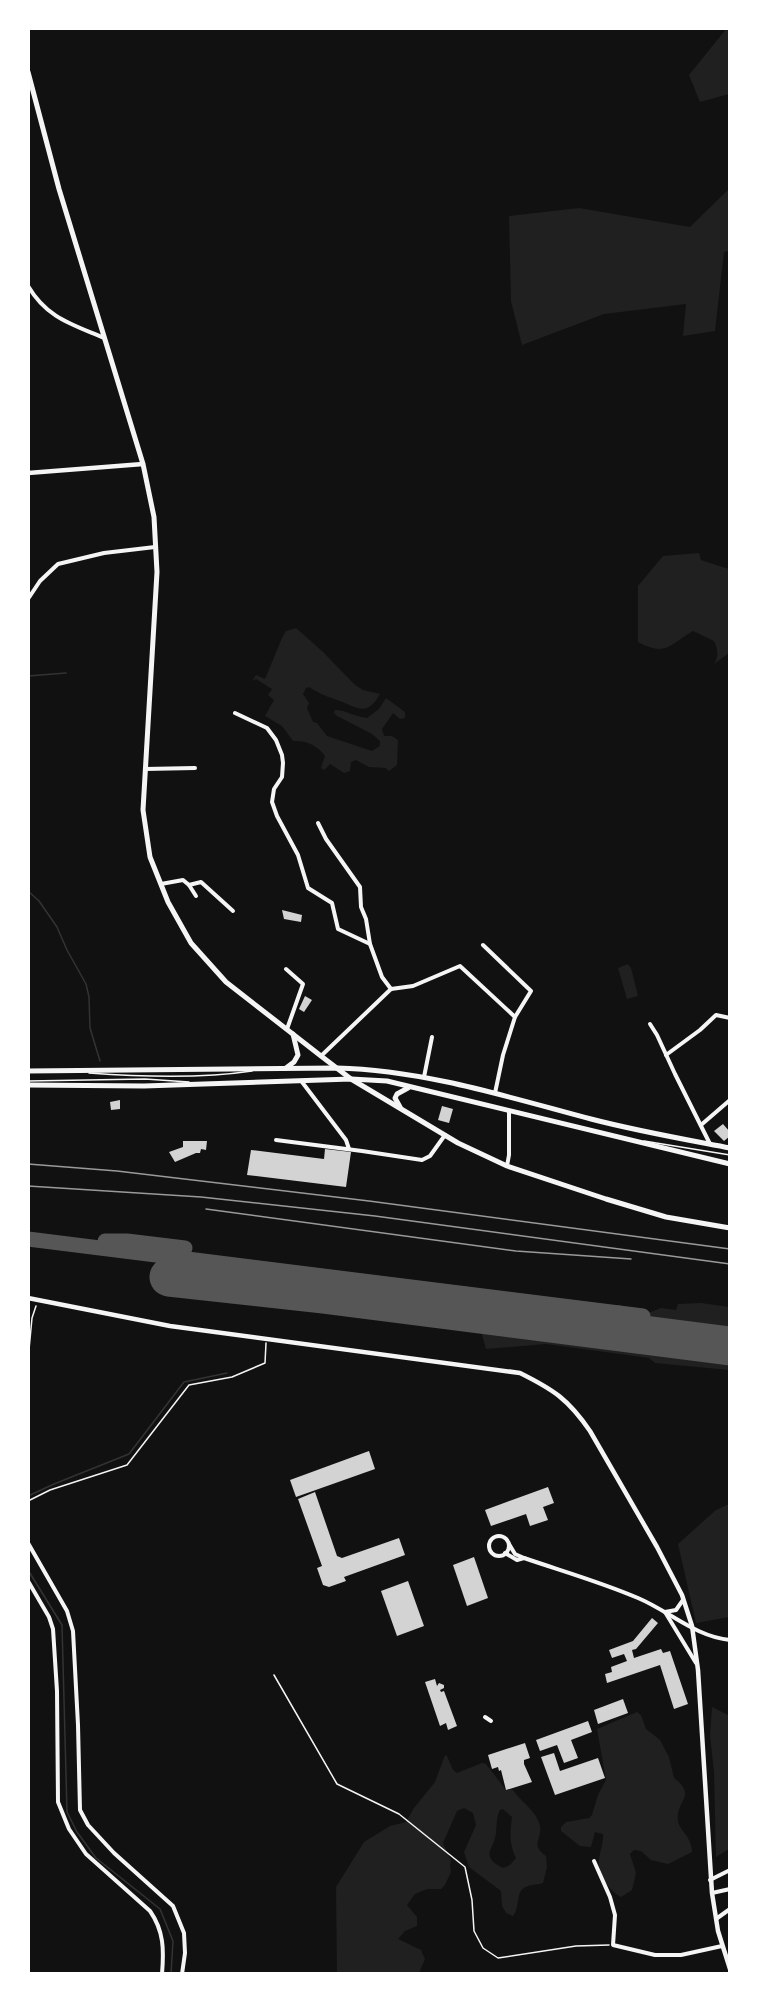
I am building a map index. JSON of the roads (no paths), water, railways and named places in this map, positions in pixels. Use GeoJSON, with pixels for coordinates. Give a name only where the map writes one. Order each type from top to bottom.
{"type":"FeatureCollection","features":[{"type":"Feature","properties":{"kind":"main road"},"geometry":{"type":"LineString","coordinates":[[28,72],[59,189],[143,464],[154,517],[157,572],[142,810],[150,857],[168,902],[191,943],[226,982],[336,1068],[458,1143],[507,1166],[666,1217],[729,1228]]}},
{"type":"Feature","properties":{"kind":"main road"},"geometry":{"type":"LineString","coordinates":[[277,1069],[288,1067],[296,1059],[298,1051],[293,1034]]}},
{"type":"Feature","properties":{"kind":"main road"},"geometry":{"type":"LineString","coordinates":[[28,1071],[336,1068],[387,1070],[495,1094],[670,1138],[729,1149]]}},
{"type":"Feature","properties":{"kind":"main road"},"geometry":{"type":"LineString","coordinates":[[28,1083],[210,1084],[351,1079],[387,1082],[729,1164]]}},
{"type":"Feature","properties":{"kind":"main road"},"geometry":{"type":"LineString","coordinates":[[400,1107],[395,1098],[396,1094],[399,1090],[410,1087]]}},
{"type":"Feature","properties":{"kind":"street"},"geometry":{"type":"LineString","coordinates":[[28,286],[38,302],[50,313],[104,338]]}},
{"type":"Feature","properties":{"kind":"street"},"geometry":{"type":"LineString","coordinates":[[28,473],[143,464]]}},
{"type":"Feature","properties":{"kind":"street"},"geometry":{"type":"LineString","coordinates":[[28,599],[40,581],[58,564],[104,553],[155,547]]}},
{"type":"Feature","properties":{"kind":"street"},"geometry":{"type":"LineString","coordinates":[[235,713],[267,728],[276,740],[282,755],[282,777],[274,789],[272,802],[298,855],[308,888],[332,903],[338,929],[370,944]]}},
{"type":"Feature","properties":{"kind":"street"},"geometry":{"type":"LineString","coordinates":[[145,769],[195,768]]}},
{"type":"Feature","properties":{"kind":"street"},"geometry":{"type":"LineString","coordinates":[[318,823],[326,839],[360,887],[361,907],[366,919],[370,944],[382,977],[391,989]]}},
{"type":"Feature","properties":{"kind":"street"},"geometry":{"type":"LineString","coordinates":[[161,884],[183,880],[196,896]]}},
{"type":"Feature","properties":{"kind":"street"},"geometry":{"type":"LineString","coordinates":[[189,885],[201,882],[234,911]]}},
{"type":"Feature","properties":{"kind":"street"},"geometry":{"type":"LineString","coordinates":[[483,945],[531,991],[515,1017],[503,1055],[495,1094]]}},
{"type":"Feature","properties":{"kind":"street"},"geometry":{"type":"LineString","coordinates":[[321,1056],[391,989],[413,986],[460,966],[515,1017]]}},
{"type":"Feature","properties":{"kind":"street"},"geometry":{"type":"LineString","coordinates":[[285,969],[303,984],[287,1029]]}},
{"type":"Feature","properties":{"kind":"street"},"geometry":{"type":"LineString","coordinates":[[666,1055],[716,1015],[729,1018]]}},
{"type":"Feature","properties":{"kind":"street"},"geometry":{"type":"LineString","coordinates":[[650,1024],[711,1144]]}},
{"type":"Feature","properties":{"kind":"street"},"geometry":{"type":"LineString","coordinates":[[424,1078],[432,1037]]}},
{"type":"Feature","properties":{"kind":"street"},"geometry":{"type":"LineString","coordinates":[[302,1082],[346,1140],[350,1149]]}},
{"type":"Feature","properties":{"kind":"street"},"geometry":{"type":"LineString","coordinates":[[701,1125],[729,1100]]}},
{"type":"Feature","properties":{"kind":"street"},"geometry":{"type":"LineString","coordinates":[[507,1166],[509,1110]]}},
{"type":"Feature","properties":{"kind":"street"},"geometry":{"type":"LineString","coordinates":[[276,1140],[422,1160],[430,1156],[445,1134]]}},
{"type":"Feature","properties":{"kind":"street"},"geometry":{"type":"LineString","coordinates":[[33,1298],[170,1326],[520,1373],[553,1389],[578,1414],[657,1547],[683,1600],[692,1626],[698,1666],[710,1880],[716,1919],[729,1969]]}},
{"type":"Feature","properties":{"kind":"street"},"geometry":{"type":"LineString","coordinates":[[508,1544],[505,1553],[499,1556],[493,1554],[489,1548],[490,1542],[500,1536],[506,1539],[516,1554],[524,1558],[639,1598],[692,1626],[700,1633],[729,1640]]}},
{"type":"Feature","properties":{"kind":"street"},"geometry":{"type":"LineString","coordinates":[[28,1543],[67,1611],[74,1631],[80,1810],[88,1825],[114,1853],[172,1906],[183,1933],[185,1953],[182,1974]]}},
{"type":"Feature","properties":{"kind":"street"},"geometry":{"type":"LineString","coordinates":[[505,1553],[517,1560],[524,1558]]}},
{"type":"Feature","properties":{"kind":"street"},"geometry":{"type":"LineString","coordinates":[[28,1581],[49,1617],[53,1629],[57,1691],[58,1802],[69,1829],[86,1854],[150,1911],[155,1919],[164,1939],[162,1974]]}},
{"type":"Feature","properties":{"kind":"street"},"geometry":{"type":"LineString","coordinates":[[665,1612],[676,1610],[683,1600]]}},
{"type":"Feature","properties":{"kind":"street"},"geometry":{"type":"LineString","coordinates":[[665,1612],[698,1666]]}},
{"type":"Feature","properties":{"kind":"street"},"geometry":{"type":"LineString","coordinates":[[484,1717],[491,1721]]}},
{"type":"Feature","properties":{"kind":"street"},"geometry":{"type":"LineString","coordinates":[[594,1861],[610,1897],[615,1915],[613,1945],[656,1955],[681,1955],[722,1946]]}},
{"type":"Feature","properties":{"kind":"street"},"geometry":{"type":"LineString","coordinates":[[710,1880],[729,1870]]}},
{"type":"Feature","properties":{"kind":"street"},"geometry":{"type":"LineString","coordinates":[[712,1893],[729,1889]]}},
{"type":"Feature","properties":{"kind":"street"},"geometry":{"type":"LineString","coordinates":[[716,1919],[729,1909]]}},
{"type":"Feature","properties":{"kind":"lane"},"geometry":{"type":"LineString","coordinates":[[616,1137],[729,1155]]}},
{"type":"Feature","properties":{"kind":"waterway"},"geometry":{"type":"LineString","coordinates":[[28,676],[66,673]]}},
{"type":"Feature","properties":{"kind":"waterway"},"geometry":{"type":"LineString","coordinates":[[28,723],[28,741]]}},
{"type":"Feature","properties":{"kind":"waterway"},"geometry":{"type":"LineString","coordinates":[[28,891],[39,901],[57,927],[86,984],[89,997],[90,1028],[100,1061]]}},
{"type":"Feature","properties":{"kind":"waterway"},"geometry":{"type":"LineString","coordinates":[[28,1496],[129,1454],[184,1382],[227,1373]]}},
{"type":"Feature","properties":{"kind":"waterway"},"geometry":{"type":"LineString","coordinates":[[28,1570],[62,1625],[67,1812],[77,1832],[96,1858],[160,1909],[173,1941],[171,1974]]}},
{"type":"Feature","properties":{"kind":"railway"},"geometry":{"type":"LineString","coordinates":[[28,1164],[117,1171],[369,1201],[730,1249]]}},
{"type":"Feature","properties":{"kind":"railway"},"geometry":{"type":"LineString","coordinates":[[28,1186],[201,1197],[375,1216],[730,1264]]}},
{"type":"Feature","properties":{"kind":"railway"},"geometry":{"type":"LineString","coordinates":[[206,1209],[516,1251],[631,1259]]}}]}
